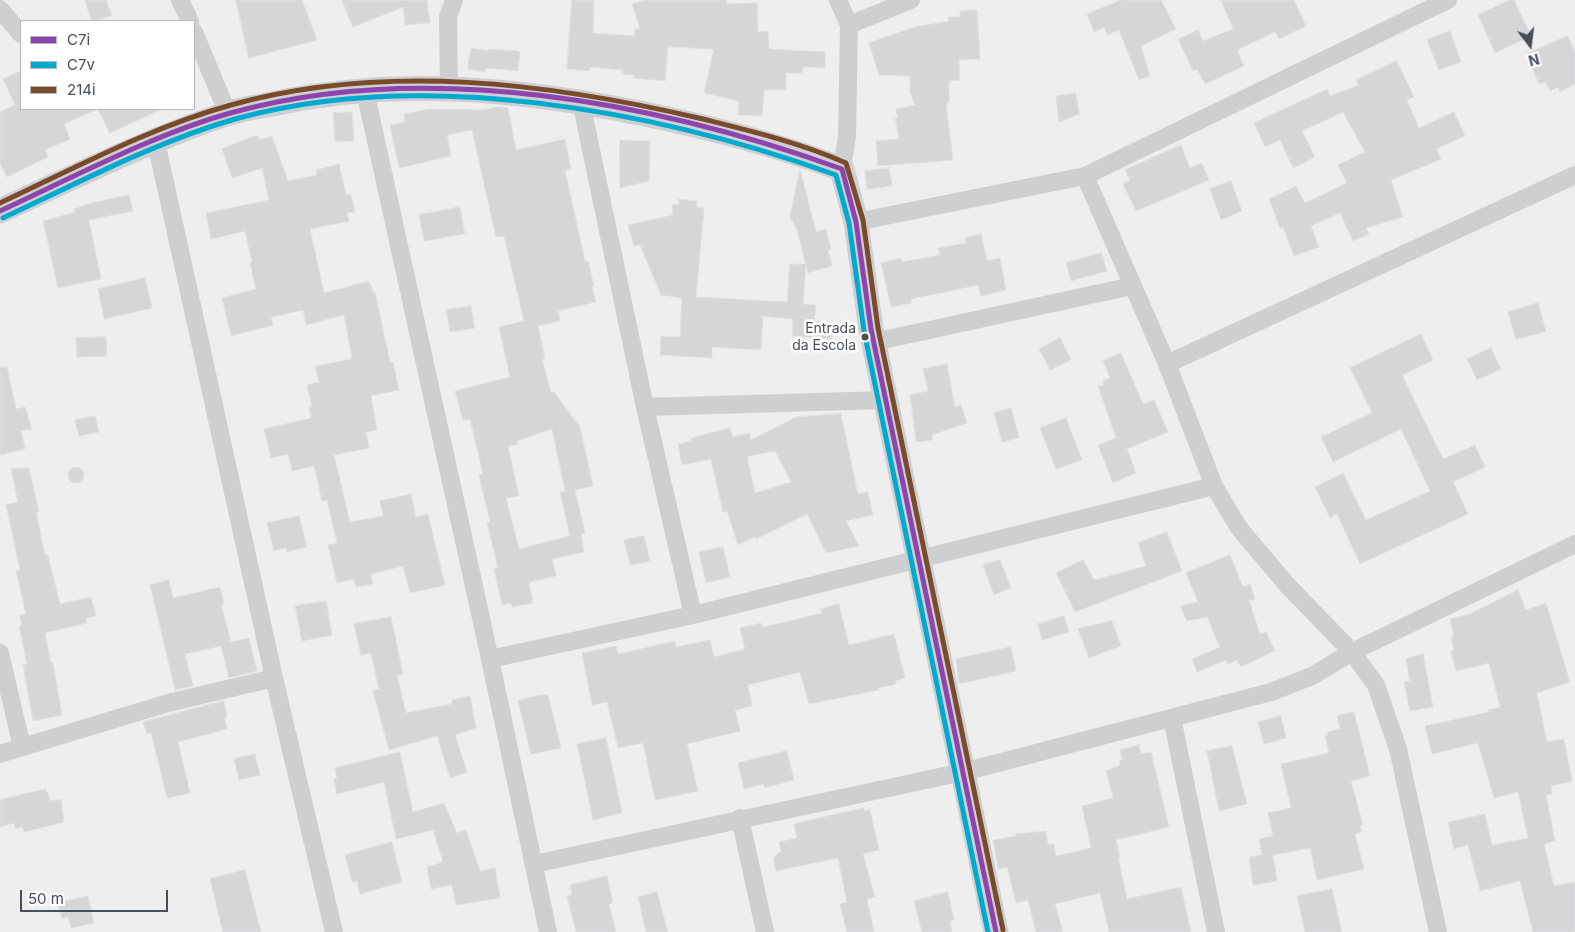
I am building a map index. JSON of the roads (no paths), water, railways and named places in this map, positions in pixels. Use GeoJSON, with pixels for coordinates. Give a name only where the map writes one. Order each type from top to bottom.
{"type":"FeatureCollection","features":[{"type":"Feature","properties":{"kind":"street"},"geometry":{"type":"LineString","coordinates":[[180,0],[190,20]]}},
{"type":"Feature","properties":{"kind":"street"},"geometry":{"type":"LineString","coordinates":[[449,87],[448,17],[454,0]]}},
{"type":"Feature","properties":{"kind":"street"},"geometry":{"type":"LineString","coordinates":[[838,0],[849,25],[847,136],[842,169],[856,222],[874,342],[996,932]]}},
{"type":"Feature","properties":{"kind":"street"},"geometry":{"type":"LineString","coordinates":[[849,25],[911,0]]}},
{"type":"Feature","properties":{"kind":"street"},"geometry":{"type":"LineString","coordinates":[[856,222],[1085,176],[1448,0]]}},
{"type":"Feature","properties":{"kind":"street"},"geometry":{"type":"LineString","coordinates":[[0,9],[20,33]]}},
{"type":"Feature","properties":{"kind":"street"},"geometry":{"type":"LineString","coordinates":[[195,34],[228,114]]}},
{"type":"Feature","properties":{"kind":"street"},"geometry":{"type":"LineString","coordinates":[[0,211],[156,142],[228,114],[307,97],[365,91],[449,87],[525,94],[581,102],[688,123],[809,157],[842,169]]}},
{"type":"Feature","properties":{"kind":"street"},"geometry":{"type":"LineString","coordinates":[[365,91],[548,932]]}},
{"type":"Feature","properties":{"kind":"street"},"geometry":{"type":"LineString","coordinates":[[581,102],[645,407],[693,615]]}},
{"type":"Feature","properties":{"kind":"street"},"geometry":{"type":"LineString","coordinates":[[156,142],[274,678],[334,932]]}},
{"type":"Feature","properties":{"kind":"street"},"geometry":{"type":"LineString","coordinates":[[1167,364],[1575,175]]}},
{"type":"Feature","properties":{"kind":"street"},"geometry":{"type":"LineString","coordinates":[[1085,176],[1167,364],[1214,486],[1239,528],[1288,586],[1352,652],[1376,685],[1398,749],[1438,932]]}},
{"type":"Feature","properties":{"kind":"street"},"geometry":{"type":"LineString","coordinates":[[874,342],[1132,286]]}},
{"type":"Feature","properties":{"kind":"street"},"geometry":{"type":"LineString","coordinates":[[645,407],[886,400]]}},
{"type":"Feature","properties":{"kind":"street"},"geometry":{"type":"LineString","coordinates":[[490,659],[693,615],[1214,486]]}},
{"type":"Feature","properties":{"kind":"street"},"geometry":{"type":"LineString","coordinates":[[534,864],[740,818],[963,772],[1271,692],[1312,676],[1352,652],[1574,550]]}},
{"type":"Feature","properties":{"kind":"street"},"geometry":{"type":"LineString","coordinates":[[0,653],[22,747]]}},
{"type":"Feature","properties":{"kind":"street"},"geometry":{"type":"LineString","coordinates":[[0,754],[168,703],[274,678]]}},
{"type":"Feature","properties":{"kind":"street"},"geometry":{"type":"LineString","coordinates":[[1172,718],[1216,932]]}},
{"type":"Feature","properties":{"kind":"street"},"geometry":{"type":"LineString","coordinates":[[740,818],[765,932]]}},
{"type":"Feature","properties":{"kind":"place","name":"Entrada da Escola"},"geometry":{"type":"Point","coordinates":[865,337]}}]}
